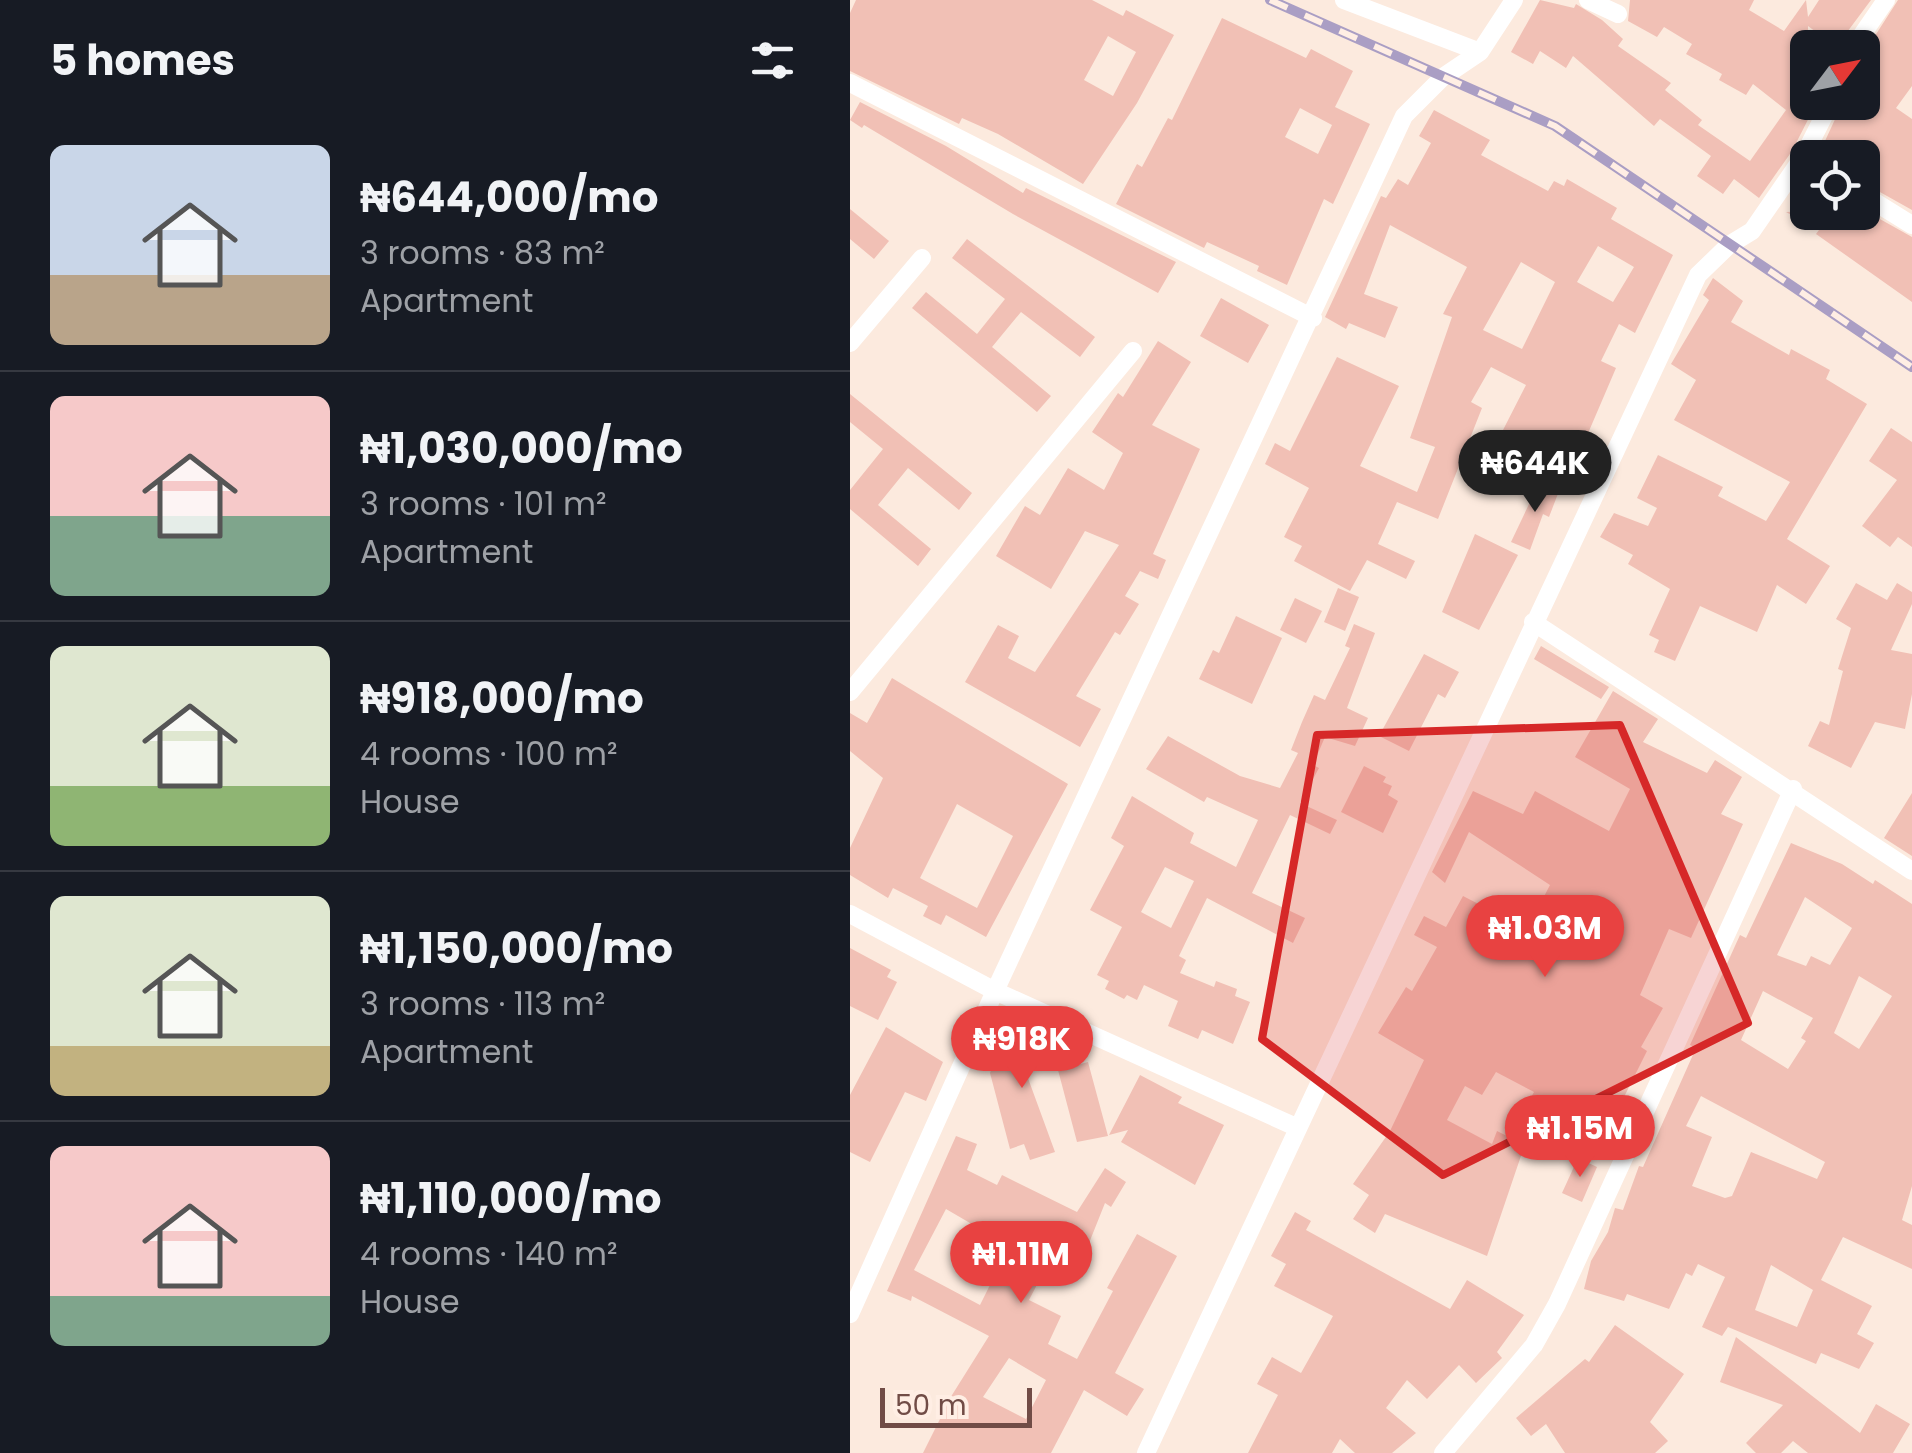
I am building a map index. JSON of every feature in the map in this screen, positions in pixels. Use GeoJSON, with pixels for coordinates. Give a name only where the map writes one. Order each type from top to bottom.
{"type":"FeatureCollection","features":[{"type":"Feature","properties":{"kind":"street"},"geometry":{"type":"LineString","coordinates":[[1344,0],[1480,52]]}},
{"type":"Feature","properties":{"kind":"street"},"geometry":{"type":"LineString","coordinates":[[850,1314],[995,991],[1313,318],[1404,116],[1443,76],[1480,52],[1514,0]]}},
{"type":"Feature","properties":{"kind":"street"},"geometry":{"type":"LineString","coordinates":[[1588,0],[1618,14]]}},
{"type":"Feature","properties":{"kind":"street"},"geometry":{"type":"LineString","coordinates":[[1865,30],[1886,0]]}},
{"type":"Feature","properties":{"kind":"street"},"geometry":{"type":"LineString","coordinates":[[850,83],[1313,318]]}},
{"type":"Feature","properties":{"kind":"street"},"geometry":{"type":"LineString","coordinates":[[1146,1453],[1698,275],[1729,245],[1752,231],[1790,179]]}},
{"type":"Feature","properties":{"kind":"street"},"geometry":{"type":"LineString","coordinates":[[1880,205],[1912,225]]}},
{"type":"Feature","properties":{"kind":"street"},"geometry":{"type":"LineString","coordinates":[[850,342],[922,258]]}},
{"type":"Feature","properties":{"kind":"street"},"geometry":{"type":"LineString","coordinates":[[850,692],[1133,351]]}},
{"type":"Feature","properties":{"kind":"street"},"geometry":{"type":"LineString","coordinates":[[1533,622],[1794,789],[1912,872]]}},
{"type":"Feature","properties":{"kind":"street"},"geometry":{"type":"LineString","coordinates":[[1443,1453],[1534,1345],[1557,1304],[1794,789]]}},
{"type":"Feature","properties":{"kind":"street"},"geometry":{"type":"LineString","coordinates":[[850,914],[995,991],[1296,1127]]}},
{"type":"Feature","properties":{"kind":"highlighted area"},"geometry":{"type":"Polygon","coordinates":[[[1620,725],[1748,1023],[1443,1175],[1262,1039],[1317,735],[1620,725]]]}},
{"type":"Feature","properties":{"kind":"building"},"geometry":{"type":"Polygon","coordinates":[[[856,0],[1092,0],[1123,16],[1126,10],[1174,35],[1137,103],[1083,184],[998,134],[962,118],[959,124],[850,71],[850,13],[856,0]],[[1108,36],[1084,80],[1113,96],[1136,52],[1108,36]]]}},
{"type":"Feature","properties":{"kind":"building"},"geometry":{"type":"Polygon","coordinates":[[[1540,0],[1574,8],[1576,4],[1623,39],[1618,46],[1671,83],[1665,90],[1702,120],[1698,125],[1750,161],[1786,110],[1753,84],[1746,95],[1719,80],[1722,74],[1686,54],[1692,44],[1664,27],[1657,37],[1628,21],[1630,0],[1754,0],[1749,10],[1784,31],[1806,0],[1808,17],[1819,0],[1871,0],[1849,30],[1813,30],[1808,26],[1808,30],[1790,30],[1790,120],[1808,120],[1798,140],[1790,140],[1790,154],[1759,198],[1734,179],[1723,194],[1697,176],[1711,156],[1660,119],[1654,126],[1573,56],[1566,68],[1540,51],[1533,64],[1511,52],[1540,0]]]}},
{"type":"Feature","properties":{"kind":"building"},"geometry":{"type":"Polygon","coordinates":[[[1898,0],[1912,0],[1912,86],[1896,108],[1912,119],[1912,210],[1880,192],[1880,140],[1825,140],[1835,120],[1880,120],[1879,30],[1898,0]]]}},
{"type":"Feature","properties":{"kind":"building"},"geometry":{"type":"Polygon","coordinates":[[[1222,18],[1306,58],[1311,49],[1353,71],[1335,107],[1370,124],[1333,204],[1324,199],[1287,285],[1257,271],[1259,266],[1207,242],[1204,248],[1116,204],[1137,164],[1142,167],[1168,118],[1172,120],[1222,18]],[[1300,108],[1285,137],[1318,154],[1332,125],[1300,108]]]}},
{"type":"Feature","properties":{"kind":"building"},"geometry":{"type":"Polygon","coordinates":[[[860,102],[946,146],[1023,193],[1026,188],[1176,262],[1158,293],[1013,214],[864,125],[862,128],[850,120],[860,102]]]}},
{"type":"Feature","properties":{"kind":"building"},"geometry":{"type":"Polygon","coordinates":[[[1434,110],[1490,140],[1481,155],[1548,191],[1554,181],[1564,186],[1567,179],[1617,208],[1611,219],[1673,255],[1635,333],[1619,324],[1601,361],[1616,368],[1574,466],[1503,430],[1526,385],[1491,367],[1471,402],[1482,408],[1438,519],[1397,502],[1378,544],[1415,561],[1406,579],[1367,560],[1350,591],[1294,561],[1302,546],[1284,537],[1309,488],[1265,464],[1275,443],[1290,451],[1337,357],[1399,386],[1360,466],[1417,492],[1435,447],[1410,438],[1452,317],[1443,314],[1467,267],[1390,225],[1364,294],[1398,307],[1385,338],[1349,323],[1346,329],[1325,317],[1381,196],[1386,198],[1398,179],[1408,185],[1431,143],[1419,136],[1434,110]],[[1598,246],[1577,282],[1613,302],[1634,267],[1598,246]],[[1521,262],[1483,330],[1522,349],[1555,282],[1521,262]]]}},
{"type":"Feature","properties":{"kind":"building"},"geometry":{"type":"Polygon","coordinates":[[[850,209],[889,241],[874,259],[850,239],[850,209]]]}},
{"type":"Feature","properties":{"kind":"building"},"geometry":{"type":"Polygon","coordinates":[[[1880,219],[1912,237],[1912,302],[1816,234],[1819,230],[1880,230],[1880,219]]]}},
{"type":"Feature","properties":{"kind":"building"},"geometry":{"type":"Polygon","coordinates":[[[967,239],[1095,337],[1080,357],[1021,312],[992,347],[1051,396],[1037,412],[912,308],[926,292],[977,334],[1005,299],[952,258],[967,239]]]}},
{"type":"Feature","properties":{"kind":"building"},"geometry":{"type":"Polygon","coordinates":[[[1713,278],[1743,301],[1731,322],[1789,355],[1791,349],[1830,370],[1826,379],[1867,404],[1787,539],[1830,566],[1806,604],[1777,585],[1757,632],[1700,606],[1675,661],[1654,652],[1659,640],[1649,635],[1670,589],[1628,564],[1633,555],[1600,537],[1614,513],[1648,526],[1657,508],[1637,498],[1658,455],[1723,487],[1718,496],[1766,521],[1790,482],[1674,420],[1696,380],[1671,364],[1709,300],[1703,295],[1713,278]]]}},
{"type":"Feature","properties":{"kind":"building"},"geometry":{"type":"Polygon","coordinates":[[[1221,298],[1269,325],[1248,363],[1200,336],[1221,298]]]}},
{"type":"Feature","properties":{"kind":"building"},"geometry":{"type":"Polygon","coordinates":[[[1158,341],[1191,362],[1152,425],[1200,449],[1153,554],[1166,560],[1158,579],[1140,571],[1125,596],[1139,604],[1120,635],[1115,632],[1076,696],[1101,709],[1080,747],[965,682],[998,625],[1019,636],[1008,658],[1035,672],[1119,545],[1085,531],[1051,589],[996,556],[1025,506],[1040,515],[1068,468],[1104,490],[1123,453],[1092,432],[1118,393],[1123,397],[1158,341]]]}},
{"type":"Feature","properties":{"kind":"building"},"geometry":{"type":"Polygon","coordinates":[[[850,394],[972,493],[959,510],[908,468],[878,505],[931,549],[918,566],[850,509],[850,490],[883,449],[850,422],[850,394]]]}},
{"type":"Feature","properties":{"kind":"building"},"geometry":{"type":"Polygon","coordinates":[[[1891,428],[1912,442],[1912,547],[1898,537],[1890,547],[1862,526],[1897,480],[1869,461],[1891,428]]]}},
{"type":"Feature","properties":{"kind":"building"},"geometry":{"type":"Polygon","coordinates":[[[1539,483],[1559,491],[1549,517],[1543,514],[1530,550],[1511,542],[1539,483]]]}},
{"type":"Feature","properties":{"kind":"building"},"geometry":{"type":"Polygon","coordinates":[[[1475,534],[1518,555],[1479,630],[1442,612],[1475,534]]]}},
{"type":"Feature","properties":{"kind":"building"},"geometry":{"type":"Polygon","coordinates":[[[1856,583],[1887,600],[1897,583],[1912,592],[1912,604],[1891,650],[1912,654],[1912,694],[1905,729],[1875,722],[1851,768],[1808,746],[1820,721],[1829,725],[1843,671],[1838,669],[1851,628],[1836,619],[1856,583]]]}},
{"type":"Feature","properties":{"kind":"building"},"geometry":{"type":"Polygon","coordinates":[[[1338,588],[1359,597],[1345,631],[1324,622],[1338,588]]]}},
{"type":"Feature","properties":{"kind":"building"},"geometry":{"type":"Polygon","coordinates":[[[1295,598],[1322,611],[1306,643],[1280,630],[1295,598]]]}},
{"type":"Feature","properties":{"kind":"building"},"geometry":{"type":"Polygon","coordinates":[[[1236,616],[1282,638],[1252,704],[1199,679],[1213,650],[1219,653],[1236,616]]]}},
{"type":"Feature","properties":{"kind":"building"},"geometry":{"type":"Polygon","coordinates":[[[1354,624],[1375,633],[1347,708],[1368,718],[1355,746],[1325,737],[1313,765],[1319,768],[1300,803],[1337,820],[1330,834],[1290,815],[1252,893],[1305,918],[1293,943],[1207,898],[1179,956],[1186,960],[1180,973],[1214,987],[1216,981],[1237,989],[1235,996],[1250,1002],[1233,1044],[1202,1030],[1198,1039],[1168,1026],[1178,1001],[1144,985],[1137,1000],[1127,995],[1124,999],[1105,989],[1109,981],[1097,975],[1122,927],[1090,910],[1124,846],[1111,838],[1132,796],[1194,833],[1190,843],[1236,867],[1258,820],[1207,797],[1204,802],[1146,769],[1168,736],[1240,776],[1280,788],[1298,753],[1291,750],[1314,695],[1325,700],[1350,648],[1345,646],[1354,624]],[[1165,867],[1141,912],[1171,928],[1194,881],[1165,867]]]}},
{"type":"Feature","properties":{"kind":"building"},"geometry":{"type":"Polygon","coordinates":[[[1541,646],[1609,687],[1601,699],[1534,659],[1541,646]]]}},
{"type":"Feature","properties":{"kind":"building"},"geometry":{"type":"Polygon","coordinates":[[[1424,654],[1459,672],[1445,698],[1438,694],[1409,751],[1379,736],[1424,654]]]}},
{"type":"Feature","properties":{"kind":"building"},"geometry":{"type":"Polygon","coordinates":[[[892,678],[1068,784],[986,937],[946,915],[941,925],[923,916],[928,906],[893,888],[888,898],[850,875],[850,848],[883,778],[850,751],[850,713],[867,723],[892,678]],[[957,804],[920,878],[977,908],[1013,836],[957,804]]]}},
{"type":"Feature","properties":{"kind":"building"},"geometry":{"type":"Polygon","coordinates":[[[1613,691],[1658,719],[1643,742],[1707,773],[1715,760],[1742,777],[1721,814],[1743,824],[1691,938],[1669,929],[1640,995],[1663,1008],[1641,1047],[1647,1051],[1614,1117],[1608,1114],[1597,1137],[1544,1110],[1525,1144],[1487,1256],[1385,1214],[1375,1233],[1353,1219],[1369,1195],[1353,1184],[1390,1131],[1424,1060],[1378,1033],[1406,987],[1412,991],[1437,947],[1414,935],[1424,916],[1446,927],[1463,896],[1527,929],[1550,885],[1469,832],[1445,883],[1432,872],[1473,791],[1523,814],[1535,791],[1609,831],[1630,789],[1575,757],[1613,691]],[[1496,1072],[1482,1095],[1465,1086],[1447,1120],[1492,1144],[1497,1131],[1509,1137],[1534,1092],[1496,1072]]]}},
{"type":"Feature","properties":{"kind":"building"},"geometry":{"type":"Polygon","coordinates":[[[1364,766],[1386,777],[1383,782],[1392,786],[1388,795],[1398,801],[1383,833],[1341,812],[1364,766]]]}},
{"type":"Feature","properties":{"kind":"building"},"geometry":{"type":"Polygon","coordinates":[[[1912,793],[1912,856],[1884,838],[1912,793]]]}},
{"type":"Feature","properties":{"kind":"building"},"geometry":{"type":"Polygon","coordinates":[[[1791,843],[1842,864],[1873,884],[1875,880],[1912,904],[1912,1186],[1902,1220],[1912,1225],[1912,1269],[1843,1237],[1821,1280],[1872,1306],[1857,1334],[1874,1343],[1859,1369],[1821,1353],[1816,1364],[1728,1327],[1722,1336],[1702,1327],[1725,1277],[1698,1264],[1692,1276],[1686,1273],[1669,1309],[1627,1294],[1624,1301],[1584,1289],[1591,1261],[1608,1232],[1615,1208],[1623,1210],[1639,1166],[1643,1167],[1696,1048],[1690,1045],[1740,935],[1746,938],[1791,843]],[[1805,897],[1777,955],[1806,966],[1811,956],[1830,965],[1852,928],[1805,897]],[[1859,976],[1834,1033],[1859,1049],[1892,996],[1859,976]],[[1763,991],[1741,1040],[1788,1069],[1806,1041],[1801,1038],[1813,1018],[1763,991]],[[1701,1096],[1686,1126],[1712,1137],[1692,1186],[1725,1198],[1732,1196],[1751,1152],[1817,1179],[1825,1162],[1701,1096]],[[1771,1265],[1755,1310],[1797,1327],[1813,1290],[1771,1265]]]}},
{"type":"Feature","properties":{"kind":"building"},"geometry":{"type":"Polygon","coordinates":[[[850,948],[891,970],[887,977],[897,982],[878,1020],[850,1006],[850,948]]]}},
{"type":"Feature","properties":{"kind":"building"},"geometry":{"type":"Polygon","coordinates":[[[1040,1025],[1052,1062],[1025,1070],[1055,1152],[1030,1160],[1024,1144],[1010,1149],[990,1073],[1005,1036],[1040,1025]]]}},
{"type":"Feature","properties":{"kind":"building"},"geometry":{"type":"Polygon","coordinates":[[[886,1027],[943,1062],[926,1101],[905,1092],[870,1162],[850,1152],[850,1095],[886,1027]]]}},
{"type":"Feature","properties":{"kind":"building"},"geometry":{"type":"Polygon","coordinates":[[[1088,1062],[1108,1136],[1077,1142],[1058,1070],[1088,1062]]]}},
{"type":"Feature","properties":{"kind":"building"},"geometry":{"type":"Polygon","coordinates":[[[1140,1075],[1182,1097],[1178,1103],[1224,1125],[1195,1185],[1121,1142],[1128,1130],[1109,1135],[1140,1075]]]}},
{"type":"Feature","properties":{"kind":"building"},"geometry":{"type":"Polygon","coordinates":[[[956,1136],[977,1144],[967,1170],[997,1185],[1002,1175],[1077,1212],[1105,1168],[1126,1182],[1111,1207],[1105,1203],[1081,1263],[1054,1252],[1029,1300],[1061,1316],[1048,1344],[1077,1359],[1113,1291],[1107,1288],[1137,1234],[1177,1256],[1115,1373],[1144,1389],[1127,1416],[1084,1390],[1051,1453],[923,1453],[952,1395],[989,1336],[912,1296],[911,1301],[887,1291],[956,1136]],[[946,1209],[914,1270],[980,1305],[1002,1261],[986,1253],[994,1237],[946,1209]],[[1009,1358],[983,1397],[1026,1419],[1046,1380],[1009,1358]]]}},
{"type":"Feature","properties":{"kind":"building"},"geometry":{"type":"Polygon","coordinates":[[[1578,1158],[1597,1167],[1582,1202],[1562,1193],[1578,1158]]]}},
{"type":"Feature","properties":{"kind":"building"},"geometry":{"type":"Polygon","coordinates":[[[1295,1212],[1311,1221],[1306,1230],[1450,1309],[1467,1280],[1524,1315],[1497,1352],[1502,1358],[1476,1383],[1459,1365],[1427,1399],[1407,1380],[1386,1408],[1416,1433],[1392,1453],[1355,1453],[1340,1439],[1332,1453],[1248,1453],[1278,1395],[1257,1384],[1272,1357],[1301,1373],[1333,1316],[1274,1286],[1286,1264],[1271,1256],[1295,1212]]]}},
{"type":"Feature","properties":{"kind":"building"},"geometry":{"type":"Polygon","coordinates":[[[1615,1325],[1684,1374],[1650,1422],[1668,1441],[1655,1453],[1565,1453],[1546,1424],[1531,1436],[1516,1418],[1585,1359],[1589,1362],[1615,1325]]]}},
{"type":"Feature","properties":{"kind":"building"},"geometry":{"type":"Polygon","coordinates":[[[1736,1337],[1860,1433],[1876,1404],[1910,1424],[1893,1453],[1808,1453],[1793,1441],[1781,1453],[1756,1453],[1746,1443],[1783,1405],[1720,1382],[1736,1337]]]}},
{"type":"Feature","properties":{"kind":"railway"},"geometry":{"type":"LineString","coordinates":[[1270,0],[1555,126],[1912,367]]}}]}
